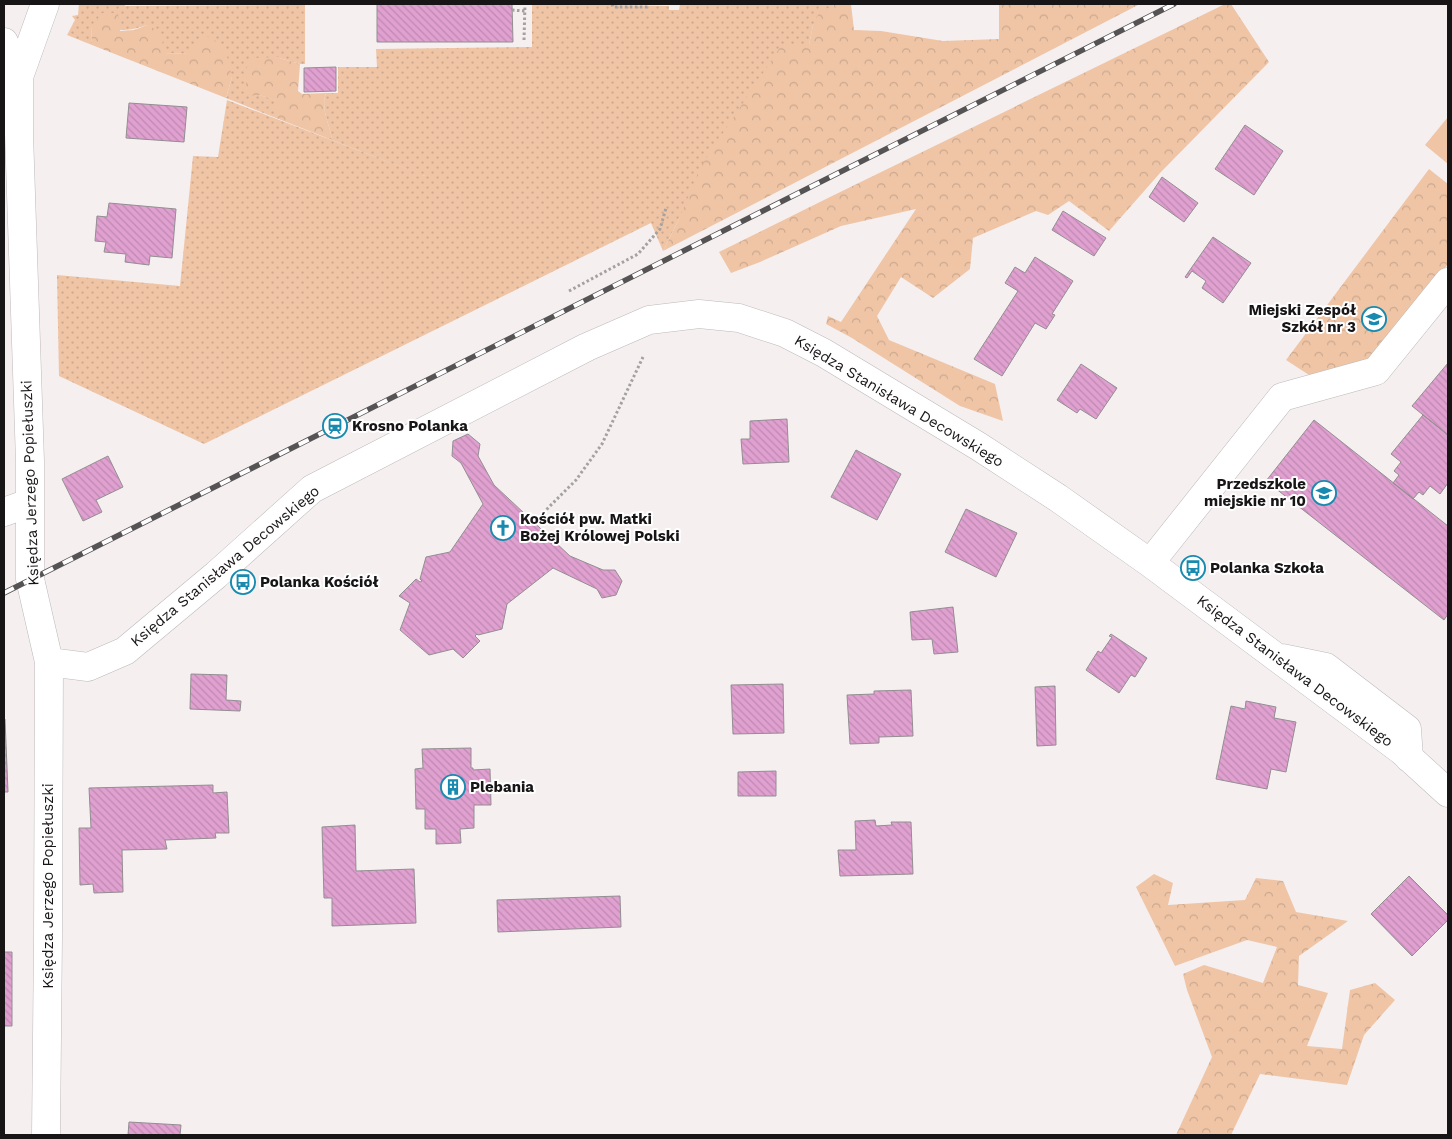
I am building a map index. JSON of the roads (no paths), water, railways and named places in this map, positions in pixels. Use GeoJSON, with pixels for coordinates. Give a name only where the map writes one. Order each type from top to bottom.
{"type":"FeatureCollection","features":[{"type":"Feature","properties":{"kind":"street"},"geometry":{"type":"LineString","coordinates":[[19,77],[45,4]]}},
{"type":"Feature","properties":{"kind":"street","name":"Księdza Jerzego Popiełuszki"},"geometry":{"type":"LineString","coordinates":[[4,42],[19,77],[19,134],[30,461],[30,579],[49,662],[46,1135]]}},
{"type":"Feature","properties":{"kind":"street"},"geometry":{"type":"LineString","coordinates":[[1150,563],[1282,396],[1376,371],[1448,282]]}},
{"type":"Feature","properties":{"kind":"street","name":"Księdza Stanisława Decowskiego"},"geometry":{"type":"LineString","coordinates":[[49,662],[88,667],[125,651],[216,575],[312,489],[587,347],[648,320],[699,314],[739,318],[785,333],[824,353],[986,451],[1058,498],[1150,563],[1409,758],[1448,793]]}},
{"type":"Feature","properties":{"kind":"street"},"geometry":{"type":"LineString","coordinates":[[4,512],[29,503]]}},
{"type":"Feature","properties":{"kind":"railway"},"geometry":{"type":"LineString","coordinates":[[4,593],[1174,4]]}},
{"type":"Feature","properties":{"kind":"place","name":"Miejski Zespół Szkół nr 3"},"geometry":{"type":"Point","coordinates":[1374,319]}},
{"type":"Feature","properties":{"kind":"place","name":"Krosno Polanka"},"geometry":{"type":"Point","coordinates":[335,426]}},
{"type":"Feature","properties":{"kind":"place","name":"Przedszkole miejskie nr 10"},"geometry":{"type":"Point","coordinates":[1324,493]}},
{"type":"Feature","properties":{"kind":"place","name":"Kościół pw. Matki Bożej Królowej Polski"},"geometry":{"type":"Point","coordinates":[503,528]}},
{"type":"Feature","properties":{"kind":"place","name":"Polanka Szkoła"},"geometry":{"type":"Point","coordinates":[1193,568]}},
{"type":"Feature","properties":{"kind":"place","name":"Polanka Kościół"},"geometry":{"type":"Point","coordinates":[243,582]}},
{"type":"Feature","properties":{"kind":"place","name":"Plebania"},"geometry":{"type":"Point","coordinates":[453,787]}}]}
